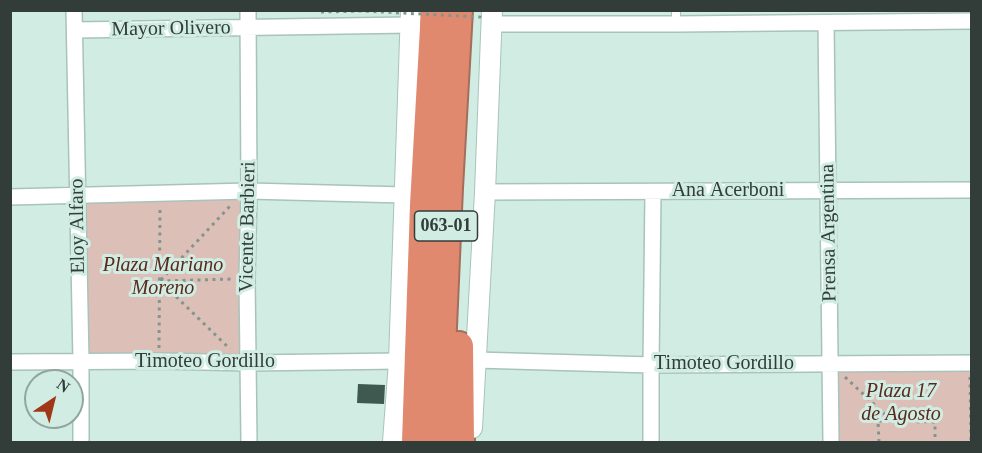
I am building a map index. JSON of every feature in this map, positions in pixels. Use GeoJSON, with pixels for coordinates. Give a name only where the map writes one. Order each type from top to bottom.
{"type":"FeatureCollection","features":[{"type":"Feature","properties":{"kind":"highway","name":"063-01"},"geometry":{"type":"LineString","coordinates":[[437,442],[458,10]]}},
{"type":"Feature","properties":{"kind":"highway","name":"063-01"},"geometry":{"type":"LineString","coordinates":[[416,442],[424,205],[423,20]]}},
{"type":"Feature","properties":{"kind":"highway"},"geometry":{"type":"LineString","coordinates":[[404,195],[412,182],[423,20]]}},
{"type":"Feature","properties":{"kind":"highway"},"geometry":{"type":"LineString","coordinates":[[448,188],[459,267],[460,442]]}},
{"type":"Feature","properties":{"kind":"street","name":"Eloy Alfaro"},"geometry":{"type":"LineString","coordinates":[[74,10],[81,442]]}},
{"type":"Feature","properties":{"kind":"street","name":"Vicente Barbieri"},"geometry":{"type":"LineString","coordinates":[[248,10],[246,192],[249,442]]}},
{"type":"Feature","properties":{"kind":"street"},"geometry":{"type":"LineString","coordinates":[[471,442],[485,192],[488,15],[676,17],[826,23],[972,21]]}},
{"type":"Feature","properties":{"kind":"street","name":"Mayor Olivero"},"geometry":{"type":"LineString","coordinates":[[75,30],[247,28],[423,20]]}},
{"type":"Feature","properties":{"kind":"street","name":"Prensa Argentina"},"geometry":{"type":"LineString","coordinates":[[826,23],[831,442]]}},
{"type":"Feature","properties":{"kind":"street","name":"Ana Acerboni"},"geometry":{"type":"LineString","coordinates":[[485,192],[972,190]]}},
{"type":"Feature","properties":{"kind":"street"},"geometry":{"type":"LineString","coordinates":[[10,197],[246,192],[404,195],[399,361],[393,442]]}},
{"type":"Feature","properties":{"kind":"street"},"geometry":{"type":"LineString","coordinates":[[651,442],[653,192]]}},
{"type":"Feature","properties":{"kind":"street","name":"Timoteo Gordillo"},"geometry":{"type":"LineString","coordinates":[[476,360],[651,364],[971,363]]}},
{"type":"Feature","properties":{"kind":"street","name":"Timoteo Gordillo"},"geometry":{"type":"LineString","coordinates":[[10,362],[399,361]]}},
{"type":"Feature","properties":{"kind":"path"},"geometry":{"type":"LineString","coordinates":[[321,12],[488,15]]}},
{"type":"Feature","properties":{"kind":"path"},"geometry":{"type":"LineString","coordinates":[[160,281],[246,192]]}},
{"type":"Feature","properties":{"kind":"path"},"geometry":{"type":"LineString","coordinates":[[159,362],[160,194]]}},
{"type":"Feature","properties":{"kind":"path"},"geometry":{"type":"LineString","coordinates":[[160,281],[247,279]]}},
{"type":"Feature","properties":{"kind":"path"},"geometry":{"type":"LineString","coordinates":[[160,281],[233,352],[233,363]]}},
{"type":"Feature","properties":{"kind":"path"},"geometry":{"type":"LineString","coordinates":[[971,363],[971,442]]}},
{"type":"Feature","properties":{"kind":"path"},"geometry":{"type":"LineString","coordinates":[[831,364],[892,422]]}},
{"type":"Feature","properties":{"kind":"path"},"geometry":{"type":"LineString","coordinates":[[879,442],[878,421],[935,422],[935,442]]}},
{"type":"Feature","properties":{"kind":"green space","name":"Plaza Mariano Moreno"},"geometry":{"type":"Polygon","coordinates":[[[243,192],[249,363],[81,361],[77,195],[243,192]]]}},
{"type":"Feature","properties":{"kind":"green space","name":"Plaza 17 de Agosto"},"geometry":{"type":"Polygon","coordinates":[[[971,363],[971,442],[831,442],[831,364],[971,363]]]}},
{"type":"Feature","properties":{"kind":"building"},"geometry":{"type":"Polygon","coordinates":[[[358,384],[385,385],[384,404],[357,403],[358,384]]]}}]}
